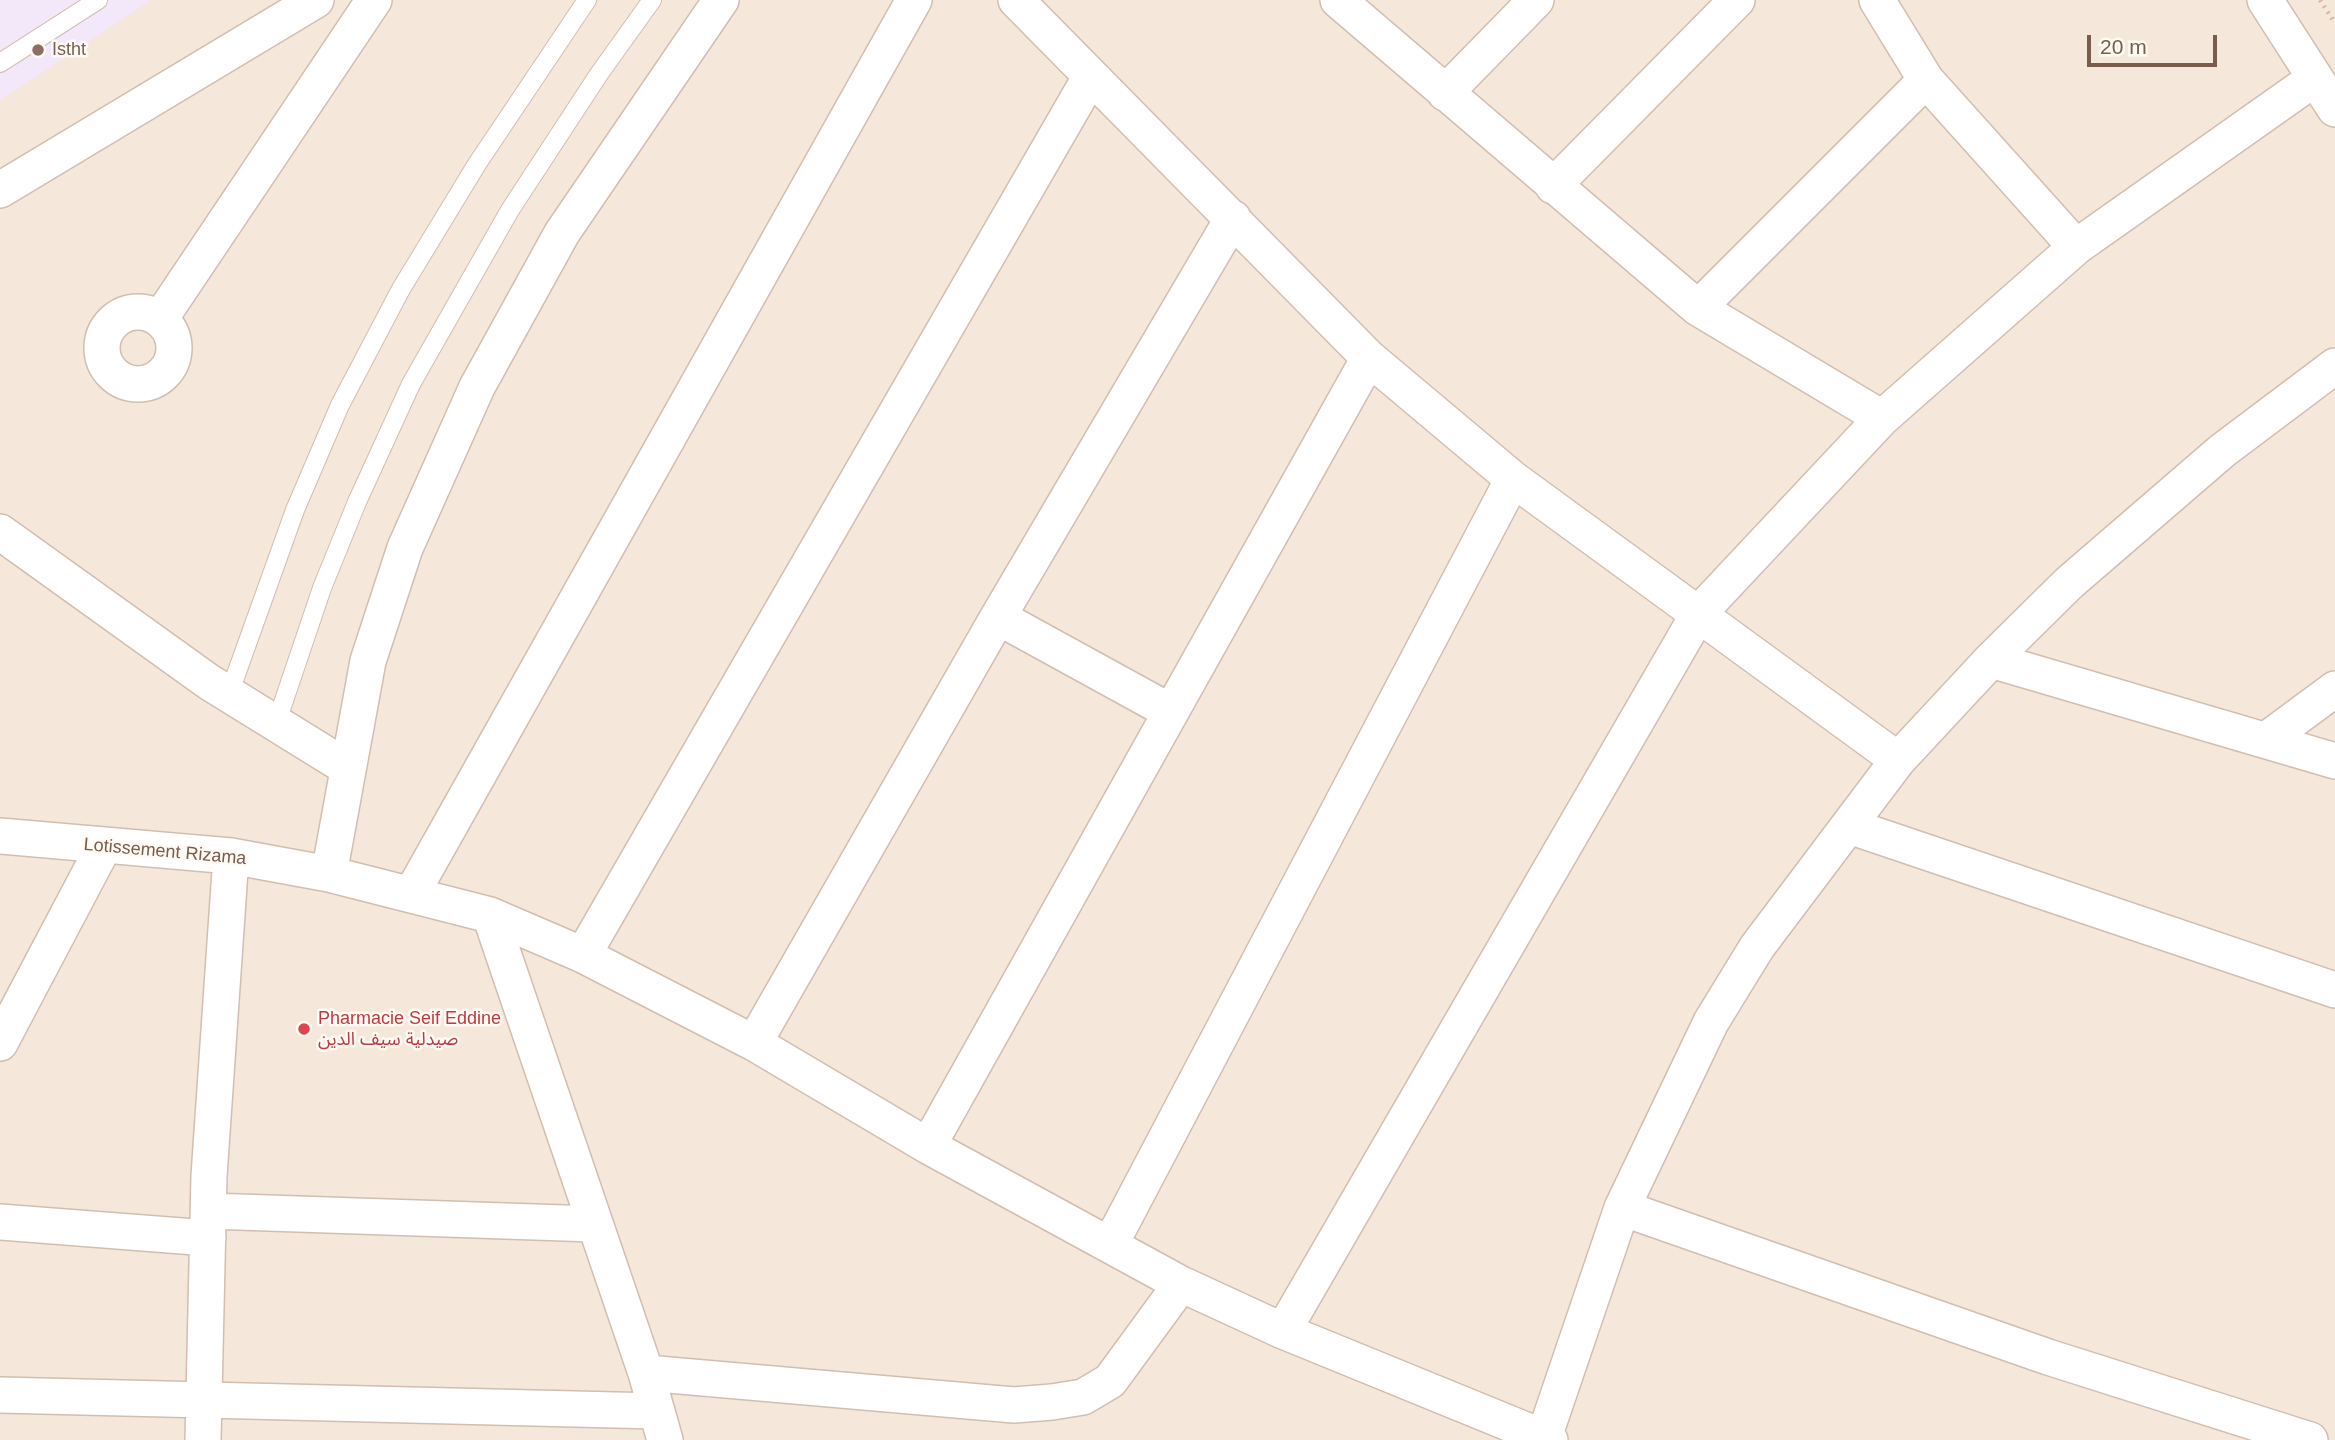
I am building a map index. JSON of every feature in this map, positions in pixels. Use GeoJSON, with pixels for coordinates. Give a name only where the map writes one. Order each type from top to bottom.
{"type":"FeatureCollection","features":[{"type":"Feature","properties":{"kind":"street"},"geometry":{"type":"LineString","coordinates":[[0,190],[317,0]]}},
{"type":"Feature","properties":{"kind":"street"},"geometry":{"type":"LineString","coordinates":[[160,319],[374,0]]}},
{"type":"Feature","properties":{"kind":"street"},"geometry":{"type":"LineString","coordinates":[[330,874],[368,661],[405,548],[477,387],[562,233],[721,0]]}},
{"type":"Feature","properties":{"kind":"street"},"geometry":{"type":"LineString","coordinates":[[412,893],[914,0]]}},
{"type":"Feature","properties":{"kind":"street"},"geometry":{"type":"LineString","coordinates":[[1016,0],[1368,358],[1513,480],[1898,760]]}},
{"type":"Feature","properties":{"kind":"street"},"geometry":{"type":"LineString","coordinates":[[1338,0],[1698,308],[1882,418]]}},
{"type":"Feature","properties":{"kind":"street"},"geometry":{"type":"LineString","coordinates":[[1445,93],[1536,0]]}},
{"type":"Feature","properties":{"kind":"street"},"geometry":{"type":"LineString","coordinates":[[1553,186],[1737,0]]}},
{"type":"Feature","properties":{"kind":"street"},"geometry":{"type":"LineString","coordinates":[[1877,0],[1926,80],[2076,247]]}},
{"type":"Feature","properties":{"kind":"street"},"geometry":{"type":"LineString","coordinates":[[2265,0],[2335,109]]}},
{"type":"Feature","properties":{"kind":"street"},"geometry":{"type":"LineString","coordinates":[[583,956],[1091,76]]}},
{"type":"Feature","properties":{"kind":"street"},"geometry":{"type":"LineString","coordinates":[[1283,1331],[1699,613],[1882,418],[2076,247],[2314,79]]}},
{"type":"Feature","properties":{"kind":"street"},"geometry":{"type":"LineString","coordinates":[[1698,308],[1926,80]]}},
{"type":"Feature","properties":{"kind":"street"},"geometry":{"type":"LineString","coordinates":[[754,1043],[1233,218]]}},
{"type":"Feature","properties":{"kind":"street"},"geometry":{"type":"LineString","coordinates":[[928,1146],[1368,358]]}},
{"type":"Feature","properties":{"kind":"street"},"geometry":{"type":"LineString","coordinates":[[1545,1439],[1622,1208],[1711,1022],[1756,947],[1898,760],[1991,660],[2069,583],[2211,460],[2335,366]]}},
{"type":"Feature","properties":{"kind":"street"},"geometry":{"type":"LineString","coordinates":[[1110,1245],[1513,480]]}},
{"type":"Feature","properties":{"kind":"street"},"geometry":{"type":"LineString","coordinates":[[0,532],[229,694],[348,768]]}},
{"type":"Feature","properties":{"kind":"street"},"geometry":{"type":"LineString","coordinates":[[999,617],[1171,712]]}},
{"type":"Feature","properties":{"kind":"street"},"geometry":{"type":"LineString","coordinates":[[1991,660],[2335,761]]}},
{"type":"Feature","properties":{"kind":"street"},"geometry":{"type":"LineString","coordinates":[[2266,740],[2335,689]]}},
{"type":"Feature","properties":{"kind":"street"},"geometry":{"type":"LineString","coordinates":[[1849,826],[2335,990]]}},
{"type":"Feature","properties":{"kind":"street","name":"Lotissement Rizama"},"geometry":{"type":"LineString","coordinates":[[0,836],[231,856],[330,874],[490,915],[583,956],[754,1043],[928,1146],[1181,1284],[1283,1331],[1545,1439]]}},
{"type":"Feature","properties":{"kind":"street"},"geometry":{"type":"LineString","coordinates":[[0,1043],[104,846]]}},
{"type":"Feature","properties":{"kind":"street"},"geometry":{"type":"LineString","coordinates":[[203,1440],[209,1225],[231,856]]}},
{"type":"Feature","properties":{"kind":"street"},"geometry":{"type":"LineString","coordinates":[[0,1395],[203,1401],[661,1426],[646,1373],[490,915]]}},
{"type":"Feature","properties":{"kind":"street"},"geometry":{"type":"LineString","coordinates":[[1622,1208],[2048,1357],[2310,1440]]}},
{"type":"Feature","properties":{"kind":"street"},"geometry":{"type":"LineString","coordinates":[[0,1222],[209,1225],[594,1224]]}},
{"type":"Feature","properties":{"kind":"street"},"geometry":{"type":"LineString","coordinates":[[646,1373],[1014,1405],[1083,1397],[1110,1381],[1181,1284]]}},
{"type":"Feature","properties":{"kind":"lane"},"geometry":{"type":"LineString","coordinates":[[0,63],[98,0]]}},
{"type":"Feature","properties":{"kind":"lane"},"geometry":{"type":"LineString","coordinates":[[229,694],[295,510],[340,405],[401,289],[477,164],[587,0]]}},
{"type":"Feature","properties":{"kind":"lane"},"geometry":{"type":"LineString","coordinates":[[276,724],[322,588],[357,502],[411,384],[510,210],[599,74],[652,0]]}},
{"type":"Feature","properties":{"kind":"path"},"geometry":{"type":"LineString","coordinates":[[2320,0],[2335,23]]}},
{"type":"Feature","properties":{"kind":"shaded area"},"geometry":{"type":"Polygon","coordinates":[[[0,0],[2335,0],[2335,1440],[0,1440],[0,0]]]}},
{"type":"Feature","properties":{"kind":"shaded area","name":"Istht"},"geometry":{"type":"Polygon","coordinates":[[[0,0],[151,0],[0,100],[0,0]]]}},
{"type":"Feature","properties":{"kind":"place","name":"Istht"},"geometry":{"type":"Point","coordinates":[38,50]}},
{"type":"Feature","properties":{"kind":"place","name":"Pharmacie Seif Eddine صيدلية سيف الدين"},"geometry":{"type":"Point","coordinates":[304,1029]}}]}
